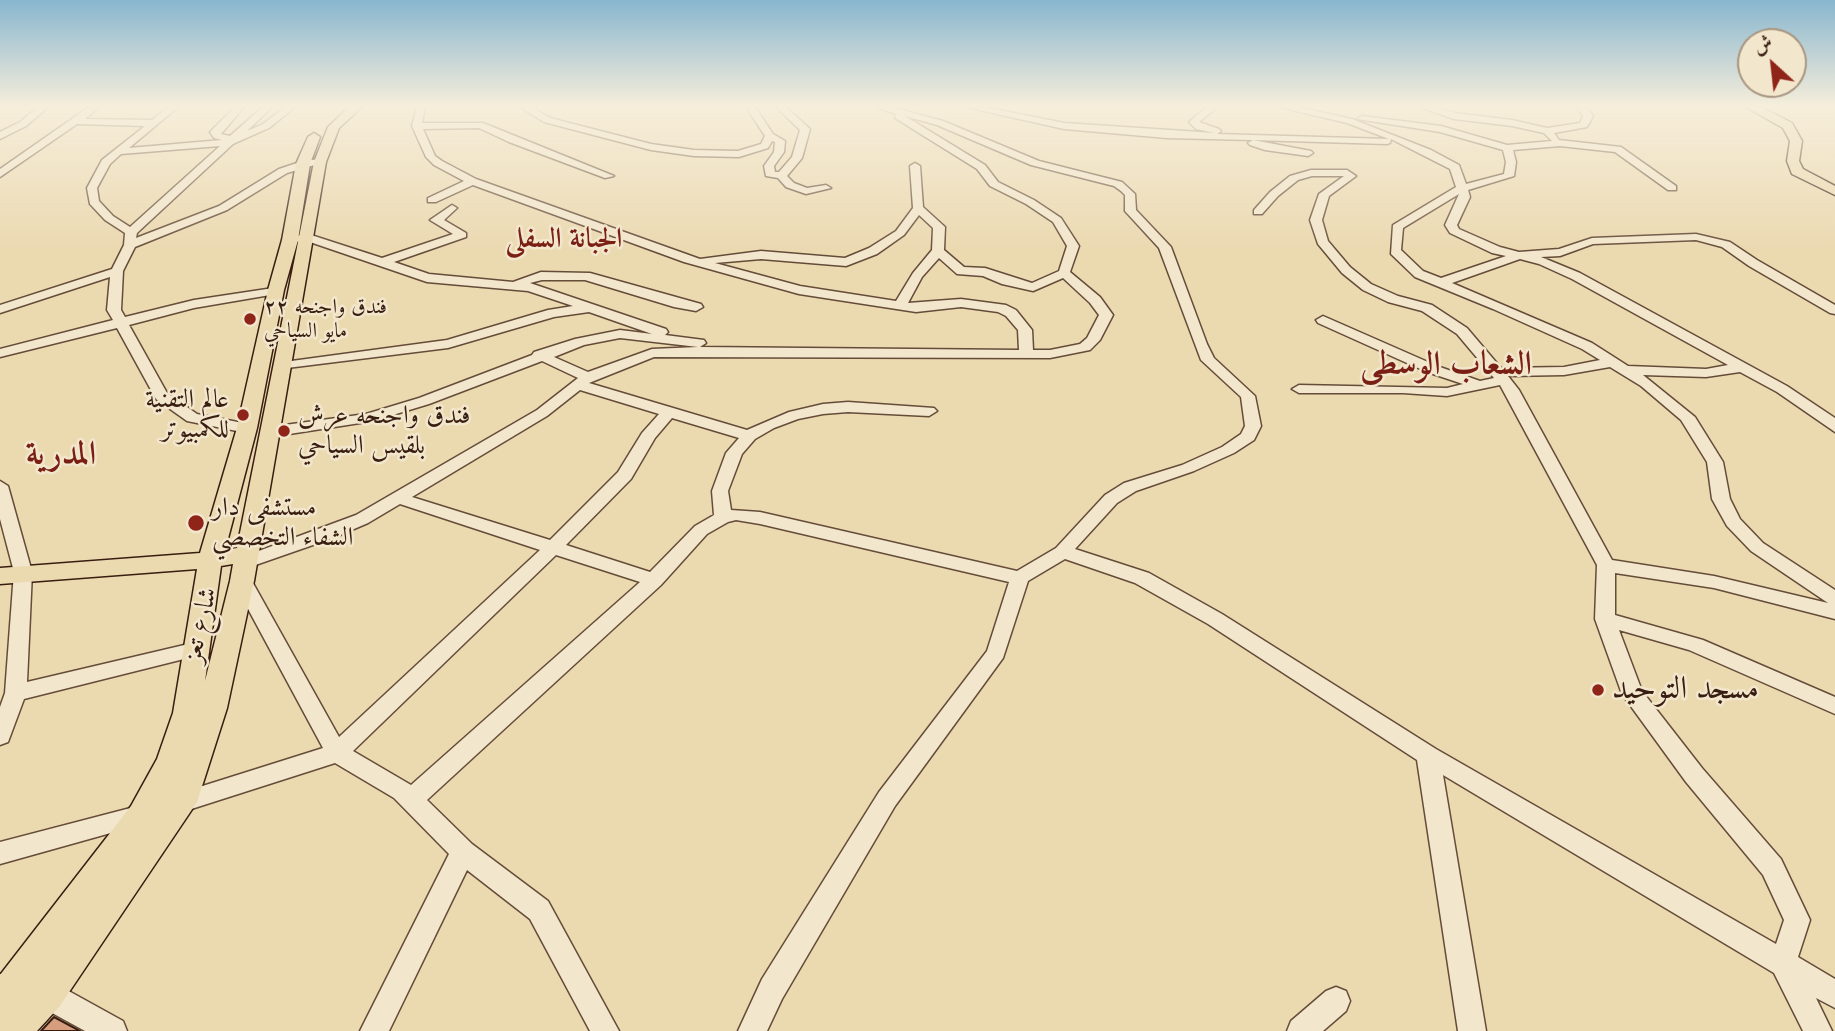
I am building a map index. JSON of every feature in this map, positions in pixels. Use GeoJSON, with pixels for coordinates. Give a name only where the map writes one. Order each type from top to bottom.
{"type":"FeatureCollection","features":[{"type":"Feature","properties":{"kind":"main road","name":"شارع تعز"},"geometry":{"type":"LineString","coordinates":[[4,995],[142,815],[171,761],[183,725],[210,560],[284,366],[312,155]]}},
{"type":"Feature","properties":{"kind":"main road","name":"شارع تعز"},"geometry":{"type":"LineString","coordinates":[[311,163],[316,155]]}},
{"type":"Feature","properties":{"kind":"main road"},"geometry":{"type":"LineString","coordinates":[[1794,155],[1797,171],[1835,191]]}},
{"type":"Feature","properties":{"kind":"main road","name":"شارع تعز"},"geometry":{"type":"LineString","coordinates":[[13,1031],[46,994],[182,802],[213,708],[243,566],[276,290],[299,238]]}},
{"type":"Feature","properties":{"kind":"main road"},"geometry":{"type":"LineString","coordinates":[[12,574],[210,560],[243,566]]}},
{"type":"Feature","properties":{"kind":"street"},"geometry":{"type":"LineString","coordinates":[[0,174],[27,155]]}},
{"type":"Feature","properties":{"kind":"street"},"geometry":{"type":"LineString","coordinates":[[113,155],[106,162],[92,188],[94,202],[109,218],[131,232]]}},
{"type":"Feature","properties":{"kind":"street"},"geometry":{"type":"LineString","coordinates":[[218,155],[131,232],[131,245],[117,271],[114,310],[162,396],[192,418],[259,430],[368,418],[424,401],[539,355],[580,342],[620,334],[767,352]]}},
{"type":"Feature","properties":{"kind":"street"},"geometry":{"type":"LineString","coordinates":[[430,155],[438,163],[472,181],[694,261],[799,289],[916,308],[961,303],[1002,308],[1011,313],[1025,330],[1026,354]]}},
{"type":"Feature","properties":{"kind":"street"},"geometry":{"type":"LineString","coordinates":[[553,155],[609,176]]}},
{"type":"Feature","properties":{"kind":"street"},"geometry":{"type":"LineString","coordinates":[[777,155],[769,166],[770,174],[782,176],[790,185],[806,191],[826,188]]}},
{"type":"Feature","properties":{"kind":"street"},"geometry":{"type":"LineString","coordinates":[[782,176],[798,155]]}},
{"type":"Feature","properties":{"kind":"street"},"geometry":{"type":"LineString","coordinates":[[938,251],[961,271],[985,272],[1006,281],[1033,287],[1064,273],[1073,246],[1057,220],[1030,202],[994,184],[981,167],[961,155]]}},
{"type":"Feature","properties":{"kind":"street"},"geometry":{"type":"LineString","coordinates":[[752,1031],[772,989],[887,799],[996,653],[1020,578],[1062,552],[1111,499],[1130,487],[1188,468],[1248,437],[1254,426],[1248,396],[1204,353],[1166,247],[1131,211],[1130,194],[1118,184],[1035,163],[1018,155]]}},
{"type":"Feature","properties":{"kind":"street"},"geometry":{"type":"LineString","coordinates":[[1432,155],[1455,167],[1465,197],[1451,225],[1454,231],[1496,250],[1521,255],[1576,276],[1741,367],[1825,417],[1835,427]]}},
{"type":"Feature","properties":{"kind":"street"},"geometry":{"type":"LineString","coordinates":[[1509,155],[1510,176],[1462,188],[1397,227],[1395,251],[1419,274],[1576,341],[1628,370],[1687,417],[1715,462],[1721,499],[1732,522],[1757,547],[1835,599]]}},
{"type":"Feature","properties":{"kind":"street"},"geometry":{"type":"LineString","coordinates":[[1626,155],[1672,188]]}},
{"type":"Feature","properties":{"kind":"street"},"geometry":{"type":"LineString","coordinates":[[131,245],[223,208],[271,178],[311,163]]}},
{"type":"Feature","properties":{"kind":"street"},"geometry":{"type":"LineString","coordinates":[[0,167],[12,166]]}},
{"type":"Feature","properties":{"kind":"street"},"geometry":{"type":"LineString","coordinates":[[694,261],[761,255],[846,262],[873,251],[900,233],[918,208],[915,166]]}},
{"type":"Feature","properties":{"kind":"street"},"geometry":{"type":"LineString","coordinates":[[1258,212],[1273,194],[1294,178],[1311,173],[1347,173],[1351,176],[1324,194],[1315,219],[1322,242],[1346,270],[1367,287],[1393,299],[1427,308],[1462,331],[1501,376],[1587,526],[1606,565],[1605,619],[1633,694],[1694,775],[1772,867],[1797,920],[1783,963],[1818,1031]]}},
{"type":"Feature","properties":{"kind":"street"},"geometry":{"type":"LineString","coordinates":[[380,263],[462,235],[437,223],[439,217],[452,208],[432,200],[472,181]]}},
{"type":"Feature","properties":{"kind":"street"},"geometry":{"type":"LineString","coordinates":[[900,305],[917,276],[938,251],[939,227],[918,208]]}},
{"type":"Feature","properties":{"kind":"street"},"geometry":{"type":"LineString","coordinates":[[1440,283],[1521,255],[1560,252],[1577,245],[1620,238],[1679,236],[1717,240],[1835,310]]}},
{"type":"Feature","properties":{"kind":"street"},"geometry":{"type":"LineString","coordinates":[[299,238],[427,278],[530,287],[646,325],[677,340]]}},
{"type":"Feature","properties":{"kind":"street"},"geometry":{"type":"LineString","coordinates":[[0,309],[117,271]]}},
{"type":"Feature","properties":{"kind":"street"},"geometry":{"type":"LineString","coordinates":[[605,1031],[539,910],[463,852],[402,791],[337,753],[243,566],[327,534],[399,498],[542,413],[584,381],[652,353],[1050,354],[1085,347],[1093,340],[1106,314],[1102,307],[1064,273]]}},
{"type":"Feature","properties":{"kind":"street"},"geometry":{"type":"LineString","coordinates":[[511,285],[541,276],[586,276],[674,303],[696,307]]}},
{"type":"Feature","properties":{"kind":"street"},"geometry":{"type":"LineString","coordinates":[[0,353],[237,295],[276,290]]}},
{"type":"Feature","properties":{"kind":"street"},"geometry":{"type":"LineString","coordinates":[[1427,308],[1434,299],[1458,291]]}},
{"type":"Feature","properties":{"kind":"street"},"geometry":{"type":"LineString","coordinates":[[284,366],[448,344],[553,313],[592,307]]}},
{"type":"Feature","properties":{"kind":"street"},"geometry":{"type":"LineString","coordinates":[[1323,320],[1432,369],[1483,386]]}},
{"type":"Feature","properties":{"kind":"street"},"geometry":{"type":"LineString","coordinates":[[539,355],[584,381],[749,436]]}},
{"type":"Feature","properties":{"kind":"street"},"geometry":{"type":"LineString","coordinates":[[1299,390],[1403,389],[1447,392],[1483,386],[1501,376],[1564,371],[1614,362]]}},
{"type":"Feature","properties":{"kind":"street"},"geometry":{"type":"LineString","coordinates":[[1628,370],[1706,373],[1741,367]]}},
{"type":"Feature","properties":{"kind":"street"},"geometry":{"type":"LineString","coordinates":[[723,517],[720,491],[734,453],[749,436],[794,415],[823,410],[848,407],[929,411]]}},
{"type":"Feature","properties":{"kind":"street"},"geometry":{"type":"LineString","coordinates":[[182,802],[337,753],[625,475],[648,436],[670,411]]}},
{"type":"Feature","properties":{"kind":"street"},"geometry":{"type":"LineString","coordinates":[[0,486],[12,574],[16,693],[0,736]]}},
{"type":"Feature","properties":{"kind":"street"},"geometry":{"type":"LineString","coordinates":[[399,498],[654,580]]}},
{"type":"Feature","properties":{"kind":"street"},"geometry":{"type":"LineString","coordinates":[[411,800],[654,580],[701,530],[723,517],[760,519],[1020,578]]}},
{"type":"Feature","properties":{"kind":"street"},"geometry":{"type":"LineString","coordinates":[[1062,552],[1142,578],[1214,619],[1428,755],[1835,994]]}},
{"type":"Feature","properties":{"kind":"street"},"geometry":{"type":"LineString","coordinates":[[1606,565],[1714,582],[1835,612]]}},
{"type":"Feature","properties":{"kind":"street"},"geometry":{"type":"LineString","coordinates":[[1605,619],[1696,645],[1835,706]]}},
{"type":"Feature","properties":{"kind":"street"},"geometry":{"type":"LineString","coordinates":[[16,693],[197,649]]}},
{"type":"Feature","properties":{"kind":"street"},"geometry":{"type":"LineString","coordinates":[[1428,755],[1472,1031]]}},
{"type":"Feature","properties":{"kind":"street"},"geometry":{"type":"LineString","coordinates":[[0,853],[142,815]]}},
{"type":"Feature","properties":{"kind":"street"},"geometry":{"type":"LineString","coordinates":[[374,1031],[463,852]]}},
{"type":"Feature","properties":{"kind":"street"},"geometry":{"type":"LineString","coordinates":[[4,995],[46,994],[113,1031]]}},
{"type":"Feature","properties":{"kind":"street"},"geometry":{"type":"LineString","coordinates":[[1301,1031],[1336,1002]]}},
{"type":"Feature","properties":{"kind":"building"},"geometry":{"type":"Polygon","coordinates":[[[54,1017],[80,1031],[41,1031],[54,1017]]]}},
{"type":"Feature","properties":{"kind":"place","name":"فندق واجنحه ٢٢ مايو السياحي"},"geometry":{"type":"Point","coordinates":[250,319]}},
{"type":"Feature","properties":{"kind":"place","name":"عالم التقنية للكمبيوتر"},"geometry":{"type":"Point","coordinates":[243,415]}},
{"type":"Feature","properties":{"kind":"place","name":"فندق واجنحه عرش بلقيس السياحي"},"geometry":{"type":"Point","coordinates":[284,431]}},
{"type":"Feature","properties":{"kind":"place","name":"مستشفى دار الشفاء التخصصي"},"geometry":{"type":"Point","coordinates":[196,523]}},
{"type":"Feature","properties":{"kind":"place","name":"مسجد التوحيد"},"geometry":{"type":"Point","coordinates":[1598,690]}},
{"type":"Feature","properties":{"kind":"district","name":"الجبانة السفلى"},"geometry":{"type":"Point","coordinates":[564,240]}},
{"type":"Feature","properties":{"kind":"district","name":"الشعاب الوسطى"},"geometry":{"type":"Point","coordinates":[1446,365]}},
{"type":"Feature","properties":{"kind":"district","name":"المدرية"},"geometry":{"type":"Point","coordinates":[61,455]}}]}
